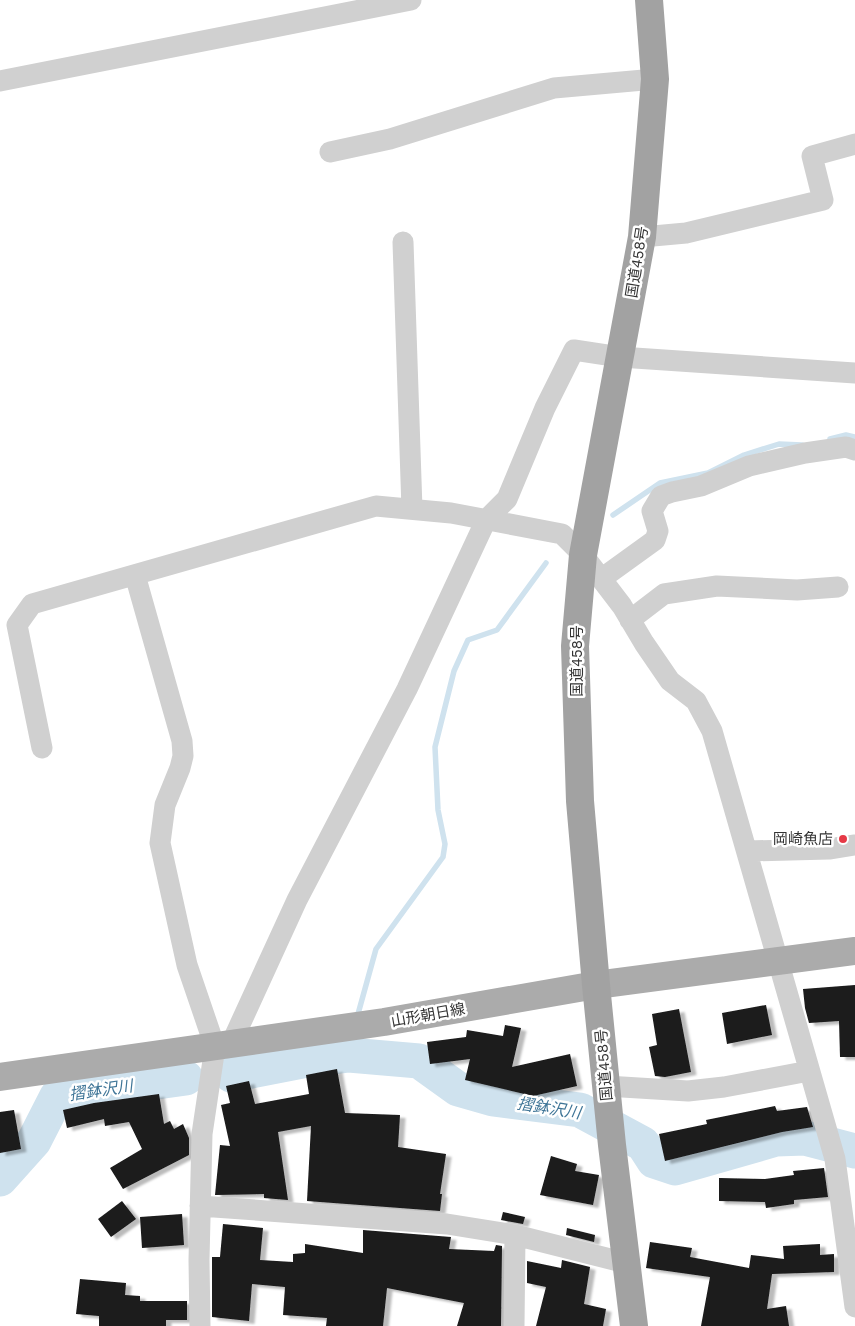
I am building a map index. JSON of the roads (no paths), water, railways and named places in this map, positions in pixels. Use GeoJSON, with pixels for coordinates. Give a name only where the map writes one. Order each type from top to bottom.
{"type":"FeatureCollection","features":[{"type":"Feature","properties":{"kind":"highway","name":"国道458号"},"geometry":{"type":"LineString","coordinates":[[634,1326],[612,1146],[580,801],[575,646],[583,555],[642,237],[655,79],[649,0]]}},
{"type":"Feature","properties":{"kind":"main road","name":"山形朝日線"},"geometry":{"type":"LineString","coordinates":[[0,1077],[384,1022],[596,985],[855,951]]}},
{"type":"Feature","properties":{"kind":"street"},"geometry":{"type":"LineString","coordinates":[[0,82],[411,0]]}},
{"type":"Feature","properties":{"kind":"street"},"geometry":{"type":"LineString","coordinates":[[330,152],[390,139],[554,88],[655,79]]}},
{"type":"Feature","properties":{"kind":"street"},"geometry":{"type":"LineString","coordinates":[[642,237],[686,233],[823,200],[812,156],[855,144]]}},
{"type":"Feature","properties":{"kind":"street"},"geometry":{"type":"LineString","coordinates":[[403,242],[412,509]]}},
{"type":"Feature","properties":{"kind":"street"},"geometry":{"type":"LineString","coordinates":[[200,1326],[202,1134],[223,1046],[407,689],[486,520],[507,499],[545,408],[574,350],[620,357],[855,373]]}},
{"type":"Feature","properties":{"kind":"street"},"geometry":{"type":"LineString","coordinates":[[601,579],[655,540],[658,531],[652,511],[661,496],[701,486],[749,466],[805,453],[846,447],[855,450]]}},
{"type":"Feature","properties":{"kind":"street"},"geometry":{"type":"LineString","coordinates":[[42,748],[17,625],[32,604],[376,506],[451,513],[562,534],[583,555],[601,579],[670,681],[696,701],[708,724],[748,851],[835,1159],[855,1303]]}},
{"type":"Feature","properties":{"kind":"street"},"geometry":{"type":"LineString","coordinates":[[134,575],[182,741],[182,762],[164,805],[160,843],[187,965],[223,1046]]}},
{"type":"Feature","properties":{"kind":"street"},"geometry":{"type":"LineString","coordinates":[[630,620],[664,594],[717,586],[797,590],[838,587]]}},
{"type":"Feature","properties":{"kind":"street"},"geometry":{"type":"LineString","coordinates":[[748,851],[829,849],[855,845]]}},
{"type":"Feature","properties":{"kind":"street"},"geometry":{"type":"LineString","coordinates":[[607,1097],[724,1087],[809,1072]]}},
{"type":"Feature","properties":{"kind":"street"},"geometry":{"type":"LineString","coordinates":[[200,1206],[447,1224],[515,1235],[626,1262]]}},
{"type":"Feature","properties":{"kind":"street"},"geometry":{"type":"LineString","coordinates":[[514,1326],[515,1235]]}},
{"type":"Feature","properties":{"kind":"waterway"},"geometry":{"type":"LineString","coordinates":[[830,439],[846,435],[855,437]]}},
{"type":"Feature","properties":{"kind":"waterway"},"geometry":{"type":"LineString","coordinates":[[613,515],[660,483],[708,473],[744,455],[779,444],[802,445]]}},
{"type":"Feature","properties":{"kind":"waterway"},"geometry":{"type":"LineString","coordinates":[[358,1014],[376,949],[443,857],[445,844],[438,810],[435,747],[454,671],[468,640],[497,630],[546,563]]}},
{"type":"Feature","properties":{"kind":"waterway","name":"摺鉢沢川"},"geometry":{"type":"LineString","coordinates":[[231,1075],[302,1061],[349,1055],[419,1061],[458,1089],[493,1099],[580,1110],[643,1144],[654,1161],[675,1168],[776,1139],[805,1138],[855,1151]]}},
{"type":"Feature","properties":{"kind":"waterway","name":"摺鉢沢川"},"geometry":{"type":"LineString","coordinates":[[0,1179],[34,1141],[57,1096],[186,1078]]}},
{"type":"Feature","properties":{"kind":"place","name":"岡崎魚店"},"geometry":{"type":"Point","coordinates":[843,839]}}]}
